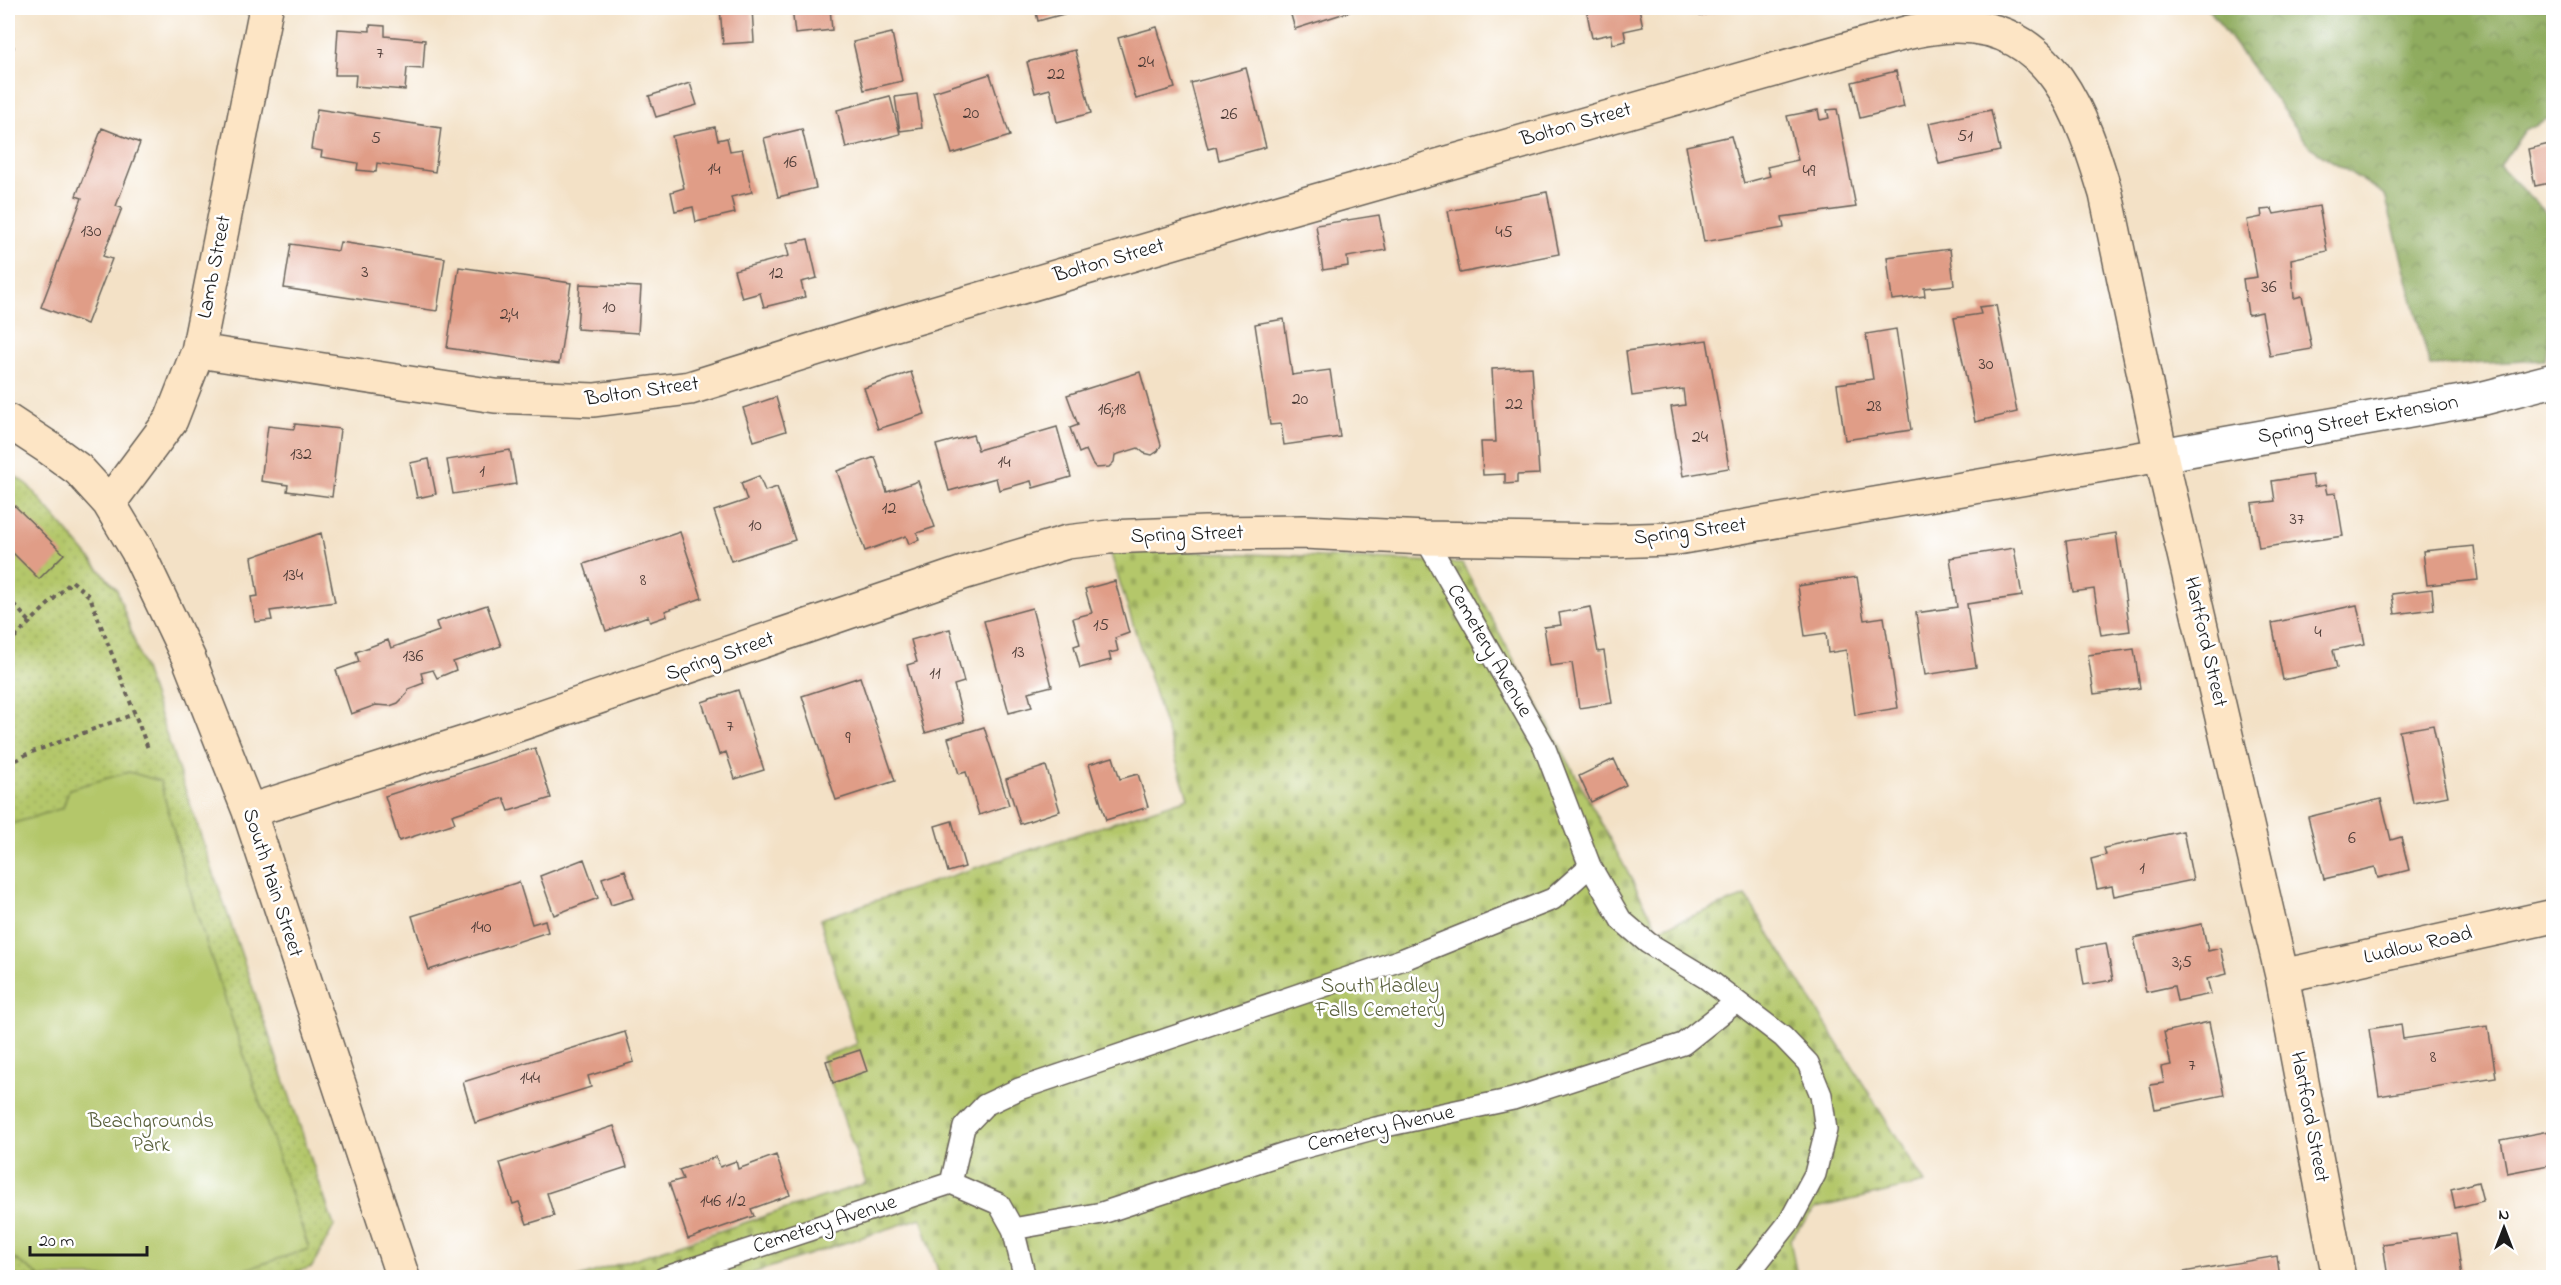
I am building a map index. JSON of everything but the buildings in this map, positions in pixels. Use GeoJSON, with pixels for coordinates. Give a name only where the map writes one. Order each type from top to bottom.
{"type":"FeatureCollection","features":[{"type":"Feature","properties":{"kind":"street","name":"Lamb Street"},"geometry":{"type":"LineString","coordinates":[[108,503],[171,420],[198,351],[267,8]]}},
{"type":"Feature","properties":{"kind":"street","name":"Bolton Street"},"geometry":{"type":"LineString","coordinates":[[198,351],[495,396],[535,399],[613,399],[690,388],[882,328],[1261,216],[1872,42],[1925,29],[1952,26],[1986,29],[2008,37]]}},
{"type":"Feature","properties":{"kind":"street","name":"Hartford Street"},"geometry":{"type":"LineString","coordinates":[[2008,37],[2023,45],[2057,77],[2073,103],[2094,152],[2106,194],[2161,455],[2282,976],[2339,1278]]}},
{"type":"Feature","properties":{"kind":"street","name":"Spring Street Extension"},"geometry":{"type":"LineString","coordinates":[[2161,455],[2484,398],[2553,380]]}},
{"type":"Feature","properties":{"kind":"street","name":"South Main Street"},"geometry":{"type":"LineString","coordinates":[[8,421],[42,442],[79,470],[108,503],[136,550],[189,659],[249,811],[402,1278]]}},
{"type":"Feature","properties":{"kind":"street","name":"Spring Street"},"geometry":{"type":"LineString","coordinates":[[249,811],[464,743],[966,572],[1067,542],[1109,537],[1304,532],[1425,538],[1610,541],[1671,539],[2161,455]]}},
{"type":"Feature","properties":{"kind":"street","name":"Ludlow Road"},"geometry":{"type":"LineString","coordinates":[[2282,976],[2553,915]]}},
{"type":"Feature","properties":{"kind":"lane","name":"Cemetery Avenue"},"geometry":{"type":"LineString","coordinates":[[1425,538],[1544,746],[1590,866],[1621,920],[1648,943],[1706,978],[1783,1037],[1808,1063],[1821,1095],[1826,1130],[1815,1174],[1790,1221],[1745,1278]]}},
{"type":"Feature","properties":{"kind":"lane"},"geometry":{"type":"LineString","coordinates":[[1025,1278],[1013,1229],[999,1204],[951,1184],[964,1127],[985,1105],[1019,1089],[1404,959],[1553,899],[1590,866]]}},
{"type":"Feature","properties":{"kind":"lane","name":"Cemetery Avenue"},"geometry":{"type":"LineString","coordinates":[[1013,1229],[1102,1213],[1291,1151],[1376,1128],[1513,1099],[1683,1044],[1736,1002]]}},
{"type":"Feature","properties":{"kind":"lane","name":"Cemetery Avenue"},"geometry":{"type":"LineString","coordinates":[[664,1278],[951,1184]]}},
{"type":"Feature","properties":{"kind":"path"},"geometry":{"type":"LineString","coordinates":[[8,644],[72,581],[90,597],[149,751]]}},
{"type":"Feature","properties":{"kind":"path"},"geometry":{"type":"LineString","coordinates":[[8,598],[30,622]]}},
{"type":"Feature","properties":{"kind":"path"},"geometry":{"type":"LineString","coordinates":[[8,765],[27,754],[134,714]]}},
{"type":"Feature","properties":{"kind":"green space"},"geometry":{"type":"Polygon","coordinates":[[[2208,8],[2553,8],[2553,116],[2525,130],[2500,166],[2553,220],[2553,308],[2545,360],[2430,366],[2385,195],[2310,147],[2208,8]]]}},
{"type":"Feature","properties":{"kind":"green space","name":"Beachgrounds Park"},"geometry":{"type":"Polygon","coordinates":[[[8,472],[26,483],[117,590],[334,1226],[312,1267],[281,1277],[8,1277],[8,472]]]}},
{"type":"Feature","properties":{"kind":"green space","name":"South Hadley Falls Cemetery"},"geometry":{"type":"Polygon","coordinates":[[[1109,548],[1462,563],[1658,929],[1746,896],[1925,1183],[1816,1208],[1790,1239],[1797,1277],[940,1277],[921,1218],[740,1277],[576,1278],[866,1183],[822,1057],[857,1044],[820,919],[1188,798],[1109,548]]]}},
{"type":"Feature","properties":{"kind":"green space","name":"Beachgrounds Park"},"geometry":{"type":"Polygon","coordinates":[[[129,772],[160,781],[195,909],[309,1249],[218,1278],[41,1277],[8,1254],[8,825],[63,808],[69,789],[129,772]]]}}]}
